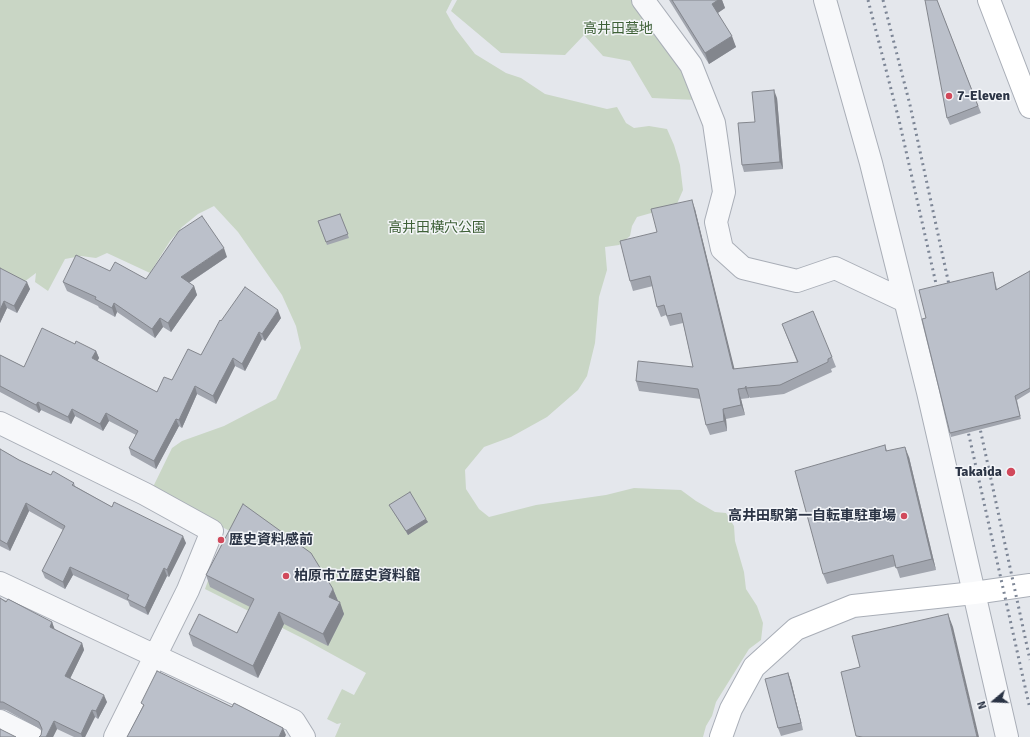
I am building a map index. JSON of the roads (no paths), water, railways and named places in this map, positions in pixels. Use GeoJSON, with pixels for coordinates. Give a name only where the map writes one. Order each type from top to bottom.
{"type":"FeatureCollection","features":[{"type":"Feature","properties":{"kind":"street"},"geometry":{"type":"LineString","coordinates":[[643,0],[691,65],[714,122],[724,192],[716,222],[722,249],[743,268],[797,281],[835,268],[905,301]]}},
{"type":"Feature","properties":{"kind":"street"},"geometry":{"type":"LineString","coordinates":[[825,0],[871,163],[905,301],[1007,737]]}},
{"type":"Feature","properties":{"kind":"street"},"geometry":{"type":"LineString","coordinates":[[989,0],[1030,107]]}},
{"type":"Feature","properties":{"kind":"street"},"geometry":{"type":"LineString","coordinates":[[0,423],[145,494],[212,531],[188,590],[115,737]]}},
{"type":"Feature","properties":{"kind":"street"},"geometry":{"type":"LineString","coordinates":[[0,583],[294,721],[304,737]]}},
{"type":"Feature","properties":{"kind":"street"},"geometry":{"type":"LineString","coordinates":[[721,737],[731,709],[754,667],[796,629],[853,606],[974,594],[1030,585]]}},
{"type":"Feature","properties":{"kind":"street"},"geometry":{"type":"LineString","coordinates":[[0,721],[32,737]]}},
{"type":"Feature","properties":{"kind":"railway"},"geometry":{"type":"LineString","coordinates":[[868,0],[899,120],[939,297]]}},
{"type":"Feature","properties":{"kind":"railway"},"geometry":{"type":"LineString","coordinates":[[883,0],[910,105],[951,294]]}},
{"type":"Feature","properties":{"kind":"railway"},"geometry":{"type":"LineString","coordinates":[[978,419],[1030,660]]}},
{"type":"Feature","properties":{"kind":"railway"},"geometry":{"type":"LineString","coordinates":[[966,422],[1030,709]]}},
{"type":"Feature","properties":{"kind":"place","name":"7-Eleven"},"geometry":{"type":"Point","coordinates":[949,96]}},
{"type":"Feature","properties":{"kind":"place","name":"Takaida"},"geometry":{"type":"Point","coordinates":[1011,472]}},
{"type":"Feature","properties":{"kind":"place","name":"高井田駅第一自転車駐車場"},"geometry":{"type":"Point","coordinates":[904,516]}},
{"type":"Feature","properties":{"kind":"place","name":"歴史資料感前"},"geometry":{"type":"Point","coordinates":[221,540]}},
{"type":"Feature","properties":{"kind":"place","name":"柏原市立歴史資料館"},"geometry":{"type":"Point","coordinates":[286,576]}},
{"type":"Feature","properties":{"kind":"park label","name":"高井田墓地"},"geometry":{"type":"Point","coordinates":[618,29]}},
{"type":"Feature","properties":{"kind":"park label","name":"高井田横穴公園"},"geometry":{"type":"Point","coordinates":[437,228]}}]}
